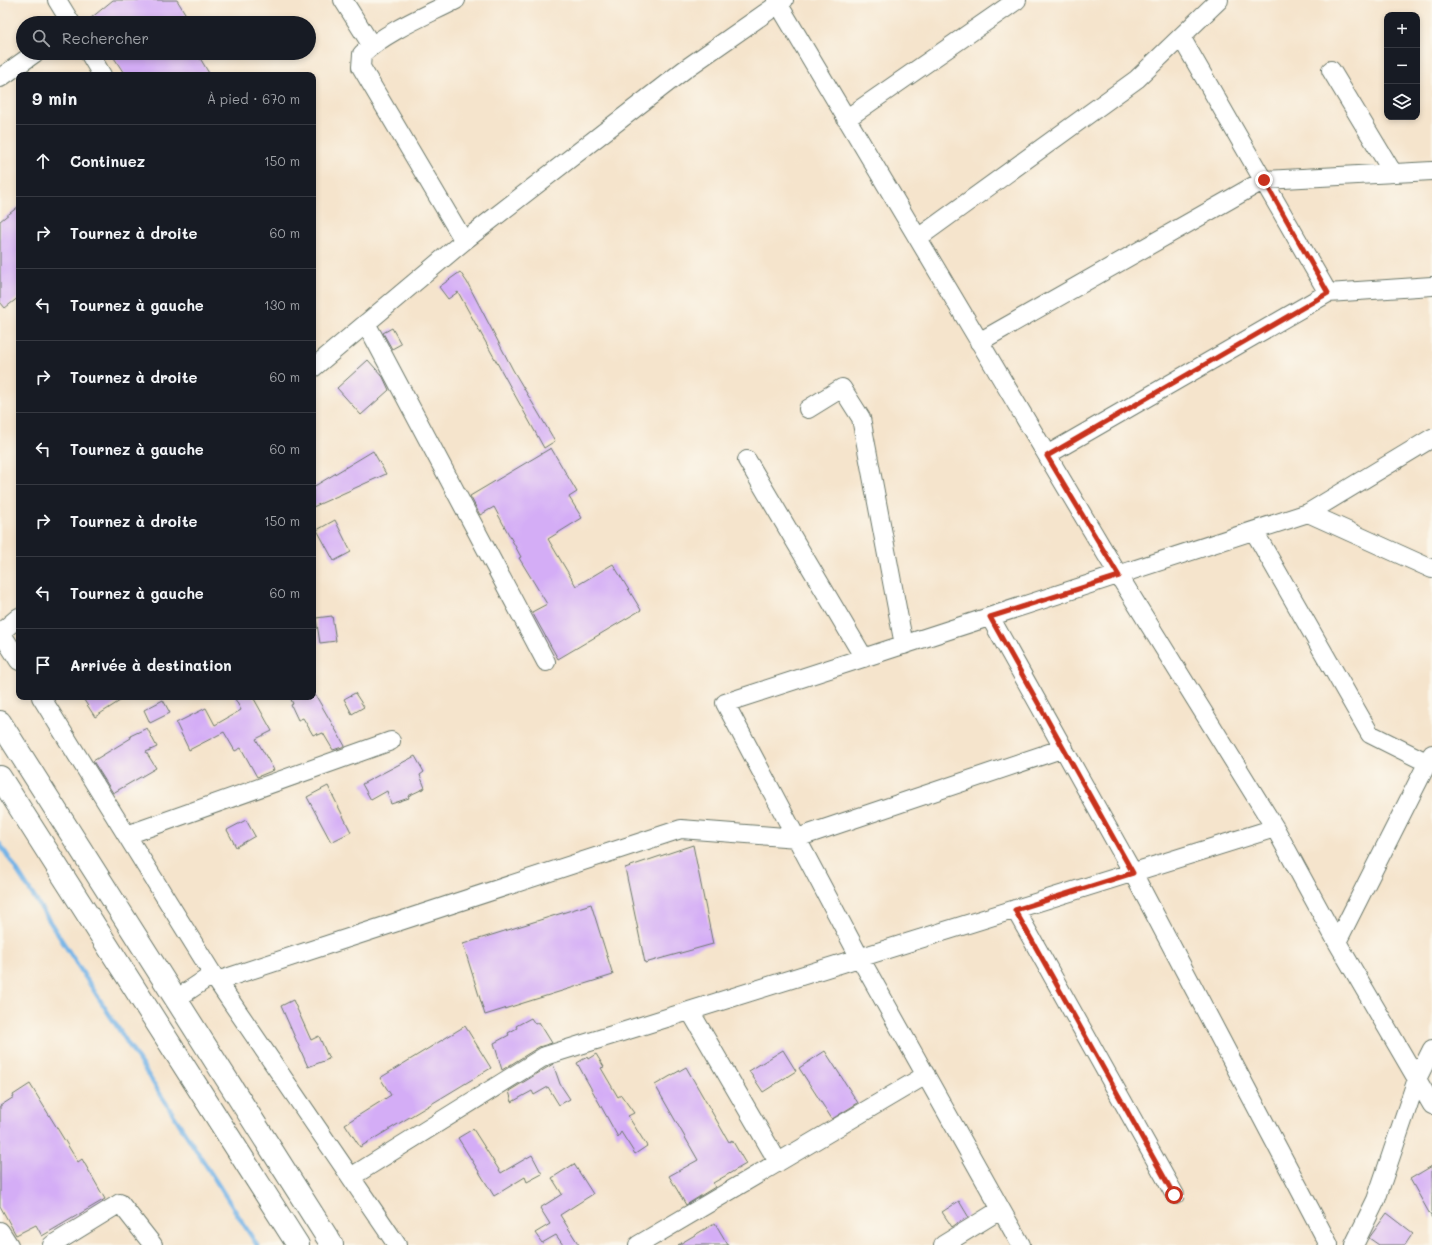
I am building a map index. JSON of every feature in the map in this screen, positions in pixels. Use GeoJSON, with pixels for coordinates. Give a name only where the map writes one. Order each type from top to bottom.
{"type":"FeatureCollection","features":[{"type":"Feature","properties":{"kind":"highway"},"geometry":{"type":"LineString","coordinates":[[0,722],[332,1245]]}},
{"type":"Feature","properties":{"kind":"highway"},"geometry":{"type":"LineString","coordinates":[[0,777],[298,1245]]}},
{"type":"Feature","properties":{"kind":"street"},"geometry":{"type":"LineString","coordinates":[[57,0],[66,16]]}},
{"type":"Feature","properties":{"kind":"street"},"geometry":{"type":"LineString","coordinates":[[343,0],[372,46]]}},
{"type":"Feature","properties":{"kind":"street"},"geometry":{"type":"LineString","coordinates":[[456,0],[384,37],[362,54],[361,67],[464,241]]}},
{"type":"Feature","properties":{"kind":"street"},"geometry":{"type":"LineString","coordinates":[[846,119],[1017,0]]}},
{"type":"Feature","properties":{"kind":"street"},"geometry":{"type":"LineString","coordinates":[[918,238],[1137,79],[1219,0]]}},
{"type":"Feature","properties":{"kind":"street"},"geometry":{"type":"LineString","coordinates":[[316,365],[464,241],[684,70],[779,1],[846,119],[1047,456],[1119,576],[1275,828],[1336,942],[1432,1105]]}},
{"type":"Feature","properties":{"kind":"street"},"geometry":{"type":"LineString","coordinates":[[1181,37],[1328,293]]}},
{"type":"Feature","properties":{"kind":"street"},"geometry":{"type":"LineString","coordinates":[[0,78],[25,60]]}},
{"type":"Feature","properties":{"kind":"street"},"geometry":{"type":"LineString","coordinates":[[92,60],[100,72]]}},
{"type":"Feature","properties":{"kind":"street"},"geometry":{"type":"LineString","coordinates":[[1331,70],[1393,173]]}},
{"type":"Feature","properties":{"kind":"street"},"geometry":{"type":"LineString","coordinates":[[979,342],[1264,180],[1432,170]]}},
{"type":"Feature","properties":{"kind":"street"},"geometry":{"type":"LineString","coordinates":[[1047,456],[1328,293],[1432,286]]}},
{"type":"Feature","properties":{"kind":"street"},"geometry":{"type":"LineString","coordinates":[[366,323],[546,662]]}},
{"type":"Feature","properties":{"kind":"street"},"geometry":{"type":"LineString","coordinates":[[808,409],[842,388],[860,418],[904,644]]}},
{"type":"Feature","properties":{"kind":"street"},"geometry":{"type":"LineString","coordinates":[[1021,1245],[860,958],[725,703],[904,644],[1119,576],[1308,513],[1432,438]]}},
{"type":"Feature","properties":{"kind":"street"},"geometry":{"type":"LineString","coordinates":[[747,460],[864,658]]}},
{"type":"Feature","properties":{"kind":"street"},"geometry":{"type":"LineString","coordinates":[[1308,513],[1432,569]]}},
{"type":"Feature","properties":{"kind":"street"},"geometry":{"type":"LineString","coordinates":[[1254,531],[1370,734],[1430,758],[1336,942]]}},
{"type":"Feature","properties":{"kind":"street"},"geometry":{"type":"LineString","coordinates":[[990,617],[1133,873],[1329,1245]]}},
{"type":"Feature","properties":{"kind":"street"},"geometry":{"type":"LineString","coordinates":[[16,619],[0,632],[16,657]]}},
{"type":"Feature","properties":{"kind":"street"},"geometry":{"type":"LineString","coordinates":[[43,700],[214,978],[397,1245]]}},
{"type":"Feature","properties":{"kind":"street"},"geometry":{"type":"LineString","coordinates":[[127,835],[391,741]]}},
{"type":"Feature","properties":{"kind":"street"},"geometry":{"type":"LineString","coordinates":[[176,999],[214,978],[681,829],[797,838],[1064,748]]}},
{"type":"Feature","properties":{"kind":"street"},"geometry":{"type":"LineString","coordinates":[[350,1178],[545,1056],[1275,828]]}},
{"type":"Feature","properties":{"kind":"street"},"geometry":{"type":"LineString","coordinates":[[1015,910],[1174,1195]]}},
{"type":"Feature","properties":{"kind":"street"},"geometry":{"type":"LineString","coordinates":[[690,1011],[778,1162]]}},
{"type":"Feature","properties":{"kind":"street"},"geometry":{"type":"LineString","coordinates":[[1354,1245],[1376,1200],[1417,1079],[1432,1049]]}},
{"type":"Feature","properties":{"kind":"street"},"geometry":{"type":"LineString","coordinates":[[638,1245],[926,1075]]}},
{"type":"Feature","properties":{"kind":"street"},"geometry":{"type":"LineString","coordinates":[[52,1245],[120,1203],[153,1245]]}},
{"type":"Feature","properties":{"kind":"street"},"geometry":{"type":"LineString","coordinates":[[943,1245],[1000,1210]]}},
{"type":"Feature","properties":{"kind":"street"},"geometry":{"type":"LineString","coordinates":[[0,1231],[9,1245]]}},
{"type":"Feature","properties":{"kind":"building"},"geometry":{"type":"Polygon","coordinates":[[[113,0],[177,0],[187,16],[94,16],[113,0]]]}},
{"type":"Feature","properties":{"kind":"building"},"geometry":{"type":"Polygon","coordinates":[[[115,60],[201,60],[208,72],[123,72],[115,60]]]}},
{"type":"Feature","properties":{"kind":"building"},"geometry":{"type":"Polygon","coordinates":[[[16,208],[16,299],[5,308],[0,302],[0,221],[16,208]]]}},
{"type":"Feature","properties":{"kind":"building"},"geometry":{"type":"Polygon","coordinates":[[[460,272],[467,282],[513,370],[555,441],[544,448],[458,292],[448,299],[439,287],[460,272]]]}},
{"type":"Feature","properties":{"kind":"building"},"geometry":{"type":"Polygon","coordinates":[[[392,328],[401,344],[392,349],[383,333],[392,328]]]}},
{"type":"Feature","properties":{"kind":"building"},"geometry":{"type":"Polygon","coordinates":[[[368,360],[383,377],[389,390],[361,415],[337,388],[368,360]]]}},
{"type":"Feature","properties":{"kind":"building"},"geometry":{"type":"Polygon","coordinates":[[[551,448],[577,492],[569,497],[582,518],[548,539],[576,586],[613,564],[641,610],[558,659],[532,612],[547,604],[519,558],[521,557],[494,507],[480,515],[470,496],[551,448]]]}},
{"type":"Feature","properties":{"kind":"building"},"geometry":{"type":"Polygon","coordinates":[[[373,451],[386,474],[316,506],[316,485],[373,451]]]}},
{"type":"Feature","properties":{"kind":"building"},"geometry":{"type":"Polygon","coordinates":[[[335,520],[351,552],[334,561],[317,530],[335,520]]]}},
{"type":"Feature","properties":{"kind":"building"},"geometry":{"type":"Polygon","coordinates":[[[332,616],[336,641],[320,643],[316,618],[332,616]]]}},
{"type":"Feature","properties":{"kind":"building"},"geometry":{"type":"Polygon","coordinates":[[[355,693],[364,707],[352,714],[344,699],[355,693]]]}},
{"type":"Feature","properties":{"kind":"building"},"geometry":{"type":"Polygon","coordinates":[[[316,696],[345,746],[333,750],[323,733],[313,735],[303,718],[298,720],[291,705],[293,704],[291,700],[316,700],[316,696]]]}},
{"type":"Feature","properties":{"kind":"building"},"geometry":{"type":"Polygon","coordinates":[[[84,700],[121,700],[95,717],[84,700]]]}},
{"type":"Feature","properties":{"kind":"building"},"geometry":{"type":"Polygon","coordinates":[[[163,700],[170,713],[150,723],[144,710],[163,700]]]}},
{"type":"Feature","properties":{"kind":"building"},"geometry":{"type":"Polygon","coordinates":[[[236,700],[255,700],[272,731],[256,739],[274,770],[257,777],[241,748],[235,751],[224,732],[189,750],[176,723],[206,708],[215,725],[241,710],[236,700]]]}},
{"type":"Feature","properties":{"kind":"building"},"geometry":{"type":"Polygon","coordinates":[[[147,728],[157,747],[146,752],[156,768],[113,793],[93,761],[131,738],[130,736],[147,728]]]}},
{"type":"Feature","properties":{"kind":"building"},"geometry":{"type":"Polygon","coordinates":[[[415,756],[424,772],[420,775],[425,788],[408,796],[409,798],[391,804],[387,791],[371,800],[362,784],[415,756]]]}},
{"type":"Feature","properties":{"kind":"building"},"geometry":{"type":"Polygon","coordinates":[[[328,786],[351,832],[331,842],[307,797],[328,786]]]}},
{"type":"Feature","properties":{"kind":"building"},"geometry":{"type":"Polygon","coordinates":[[[246,820],[255,836],[236,847],[227,830],[246,820]]]}},
{"type":"Feature","properties":{"kind":"building"},"geometry":{"type":"Polygon","coordinates":[[[693,845],[713,944],[645,963],[625,868],[693,845]]]}},
{"type":"Feature","properties":{"kind":"building"},"geometry":{"type":"Polygon","coordinates":[[[591,904],[613,975],[485,1015],[463,944],[591,904]]]}},
{"type":"Feature","properties":{"kind":"building"},"geometry":{"type":"Polygon","coordinates":[[[293,1000],[311,1040],[319,1036],[329,1059],[308,1067],[281,1006],[293,1000]]]}},
{"type":"Feature","properties":{"kind":"building"},"geometry":{"type":"Polygon","coordinates":[[[531,1018],[535,1024],[539,1022],[552,1043],[539,1047],[502,1070],[494,1043],[509,1035],[508,1033],[517,1028],[516,1026],[531,1018]]]}},
{"type":"Feature","properties":{"kind":"building"},"geometry":{"type":"Polygon","coordinates":[[[465,1026],[491,1068],[360,1147],[345,1124],[391,1095],[380,1078],[465,1026]]]}},
{"type":"Feature","properties":{"kind":"building"},"geometry":{"type":"Polygon","coordinates":[[[783,1050],[796,1071],[763,1092],[749,1071],[783,1050]]]}},
{"type":"Feature","properties":{"kind":"building"},"geometry":{"type":"Polygon","coordinates":[[[825,1051],[858,1103],[832,1119],[799,1068],[825,1051]]]}},
{"type":"Feature","properties":{"kind":"building"},"geometry":{"type":"Polygon","coordinates":[[[596,1054],[604,1067],[601,1068],[618,1097],[621,1095],[634,1113],[628,1116],[647,1146],[635,1154],[621,1132],[618,1137],[577,1063],[596,1054]]]}},
{"type":"Feature","properties":{"kind":"building"},"geometry":{"type":"Polygon","coordinates":[[[553,1064],[560,1084],[570,1099],[559,1105],[548,1087],[534,1095],[532,1091],[512,1102],[509,1091],[553,1064]]]}},
{"type":"Feature","properties":{"kind":"building"},"geometry":{"type":"Polygon","coordinates":[[[686,1067],[729,1142],[732,1140],[746,1164],[713,1183],[715,1187],[686,1205],[669,1176],[698,1160],[655,1085],[686,1067]]]}},
{"type":"Feature","properties":{"kind":"building"},"geometry":{"type":"Polygon","coordinates":[[[30,1084],[78,1162],[82,1159],[105,1199],[42,1236],[36,1225],[16,1235],[0,1206],[0,1106],[30,1084]]]}},
{"type":"Feature","properties":{"kind":"building"},"geometry":{"type":"Polygon","coordinates":[[[473,1129],[501,1173],[532,1155],[542,1174],[527,1182],[525,1177],[494,1196],[458,1138],[473,1129]]]}},
{"type":"Feature","properties":{"kind":"building"},"geometry":{"type":"Polygon","coordinates":[[[574,1164],[593,1194],[560,1215],[579,1245],[563,1245],[556,1235],[542,1243],[535,1233],[550,1224],[540,1208],[562,1194],[552,1178],[574,1164]]]}},
{"type":"Feature","properties":{"kind":"building"},"geometry":{"type":"Polygon","coordinates":[[[1432,1166],[1432,1218],[1410,1179],[1432,1166]]]}},
{"type":"Feature","properties":{"kind":"building"},"geometry":{"type":"Polygon","coordinates":[[[959,1201],[968,1216],[952,1227],[942,1212],[959,1201]]]}},
{"type":"Feature","properties":{"kind":"building"},"geometry":{"type":"Polygon","coordinates":[[[1387,1213],[1413,1233],[1405,1245],[1379,1245],[1369,1238],[1387,1213]]]}},
{"type":"Feature","properties":{"kind":"building"},"geometry":{"type":"Polygon","coordinates":[[[715,1223],[728,1245],[678,1245],[715,1223]]]}},
{"type":"Feature","properties":{"kind":"waterway"},"geometry":{"type":"LineString","coordinates":[[0,844],[257,1245]]}},
{"type":"Feature","properties":{"kind":"route"},"geometry":{"type":"LineString","coordinates":[[1174,1195],[1015,910],[1133,873],[990,617],[1119,576],[1047,456],[1328,293],[1264,180]]}}]}
